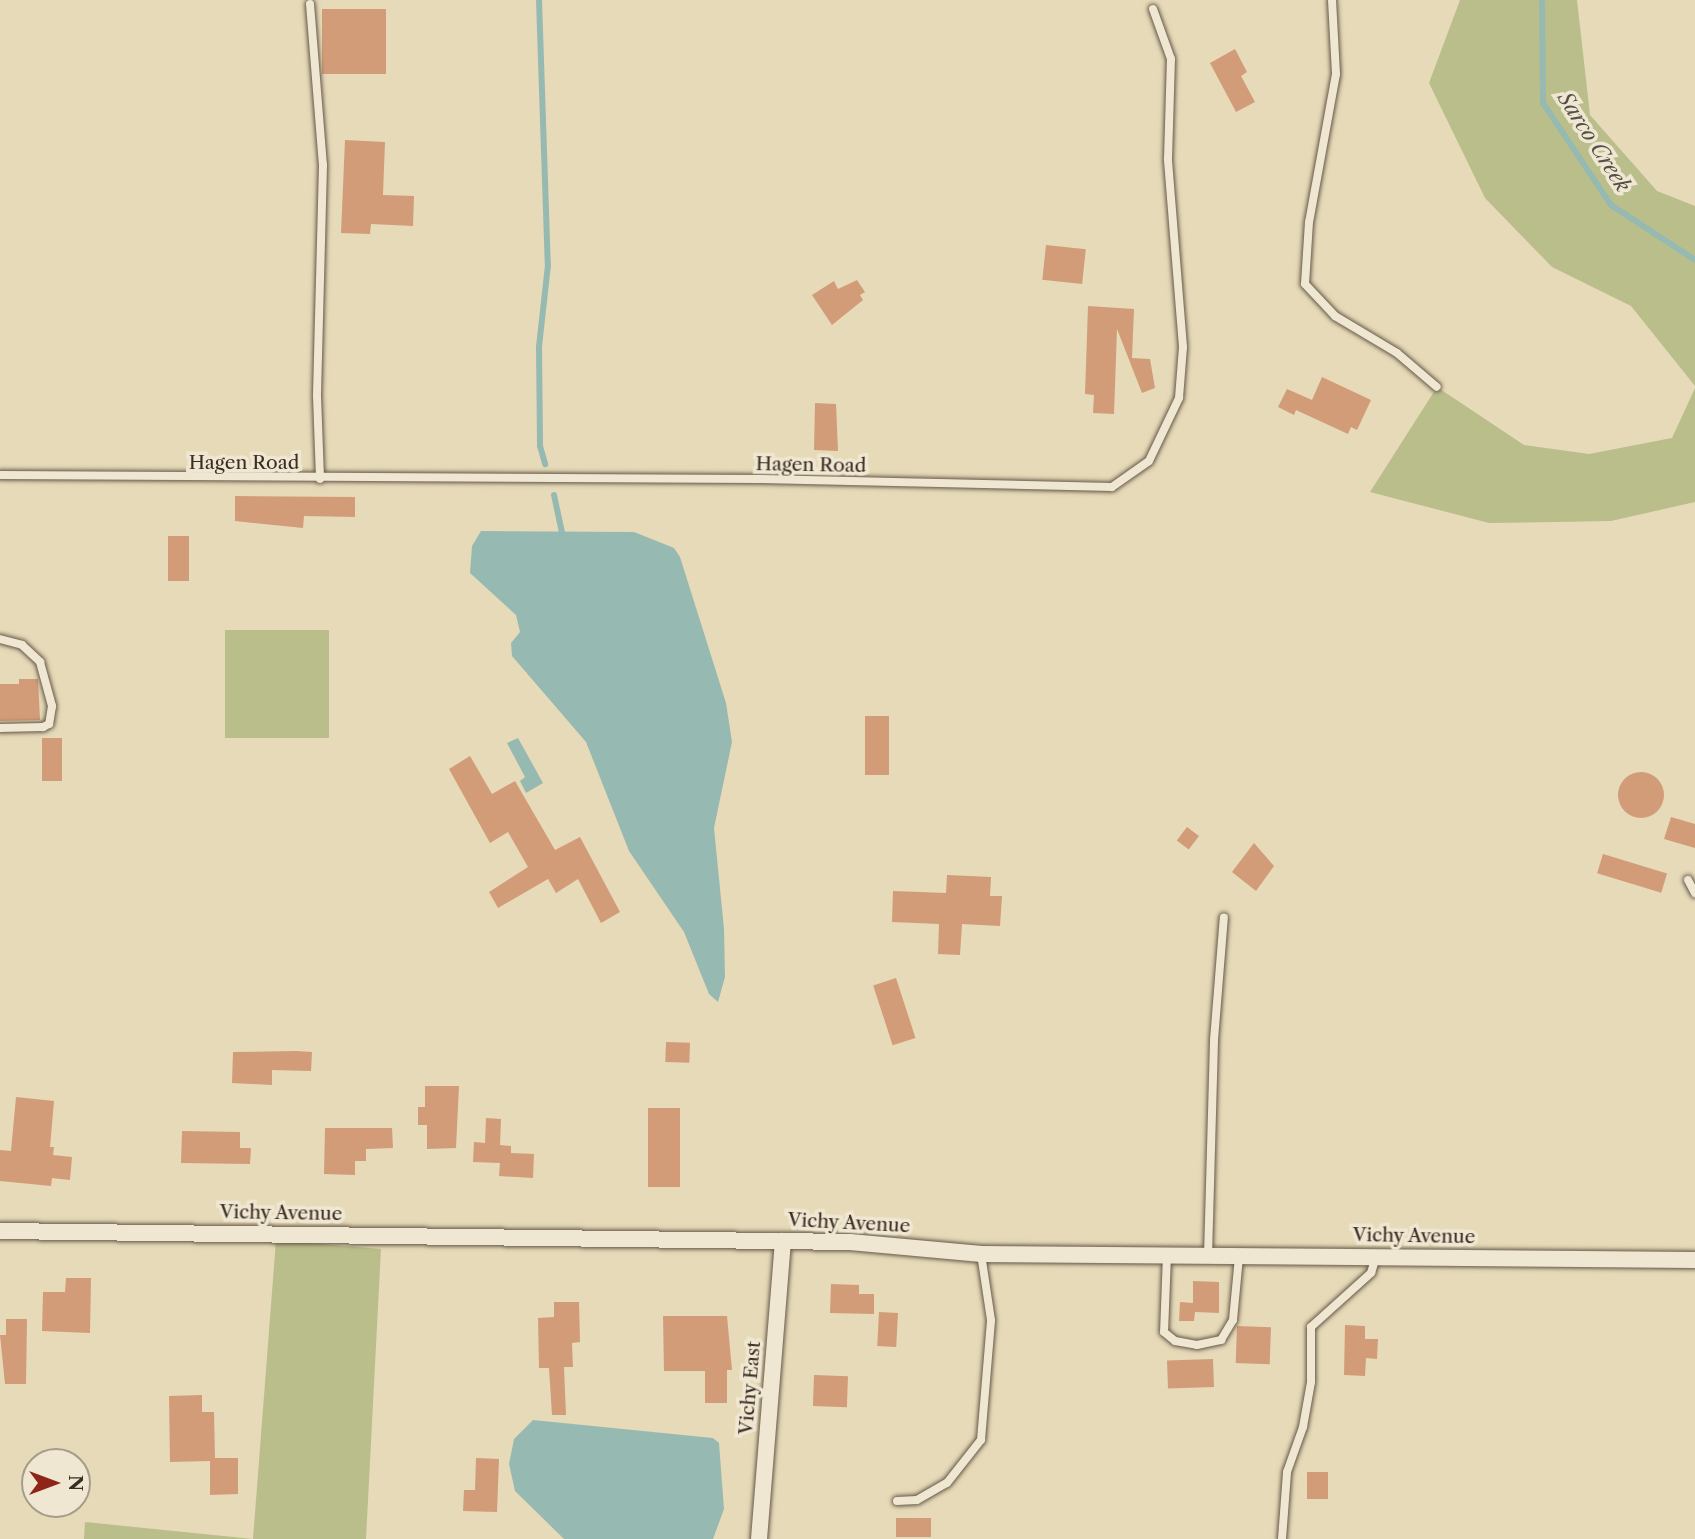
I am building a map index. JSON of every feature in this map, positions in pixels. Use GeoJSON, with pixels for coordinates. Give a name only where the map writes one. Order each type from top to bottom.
{"type":"FeatureCollection","features":[{"type":"Feature","properties":{"kind":"street","name":"Vichy Avenue"},"geometry":{"type":"LineString","coordinates":[[0,1231],[783,1241],[981,1254],[1695,1260]]}},
{"type":"Feature","properties":{"kind":"street","name":"Vichy East"},"geometry":{"type":"LineString","coordinates":[[759,1539],[783,1241]]}},
{"type":"Feature","properties":{"kind":"lane"},"geometry":{"type":"LineString","coordinates":[[1332,0],[1336,74],[1309,222],[1305,284],[1335,316],[1397,353],[1437,387]]}},
{"type":"Feature","properties":{"kind":"lane"},"geometry":{"type":"LineString","coordinates":[[310,4],[323,165],[317,396],[320,479]]}},
{"type":"Feature","properties":{"kind":"lane","name":"Hagen Road"},"geometry":{"type":"LineString","coordinates":[[0,475],[320,479],[761,479],[1112,487],[1129,478],[1149,461],[1162,441],[1179,398],[1183,347],[1168,159],[1171,59],[1153,9]]}},
{"type":"Feature","properties":{"kind":"lane"},"geometry":{"type":"LineString","coordinates":[[0,639],[22,645],[40,662],[52,706],[49,724],[43,727],[0,728]]}},
{"type":"Feature","properties":{"kind":"lane"},"geometry":{"type":"LineString","coordinates":[[1688,880],[1695,893]]}},
{"type":"Feature","properties":{"kind":"lane"},"geometry":{"type":"LineString","coordinates":[[1208,1255],[1214,1040],[1224,917]]}},
{"type":"Feature","properties":{"kind":"lane"},"geometry":{"type":"LineString","coordinates":[[897,1501],[917,1500],[947,1483],[981,1440],[990,1320],[981,1254]]}},
{"type":"Feature","properties":{"kind":"lane"},"geometry":{"type":"LineString","coordinates":[[1167,1255],[1164,1332],[1175,1341],[1197,1345],[1221,1340],[1233,1320],[1238,1256]]}},
{"type":"Feature","properties":{"kind":"lane"},"geometry":{"type":"LineString","coordinates":[[1284,1537],[1287,1472],[1303,1427],[1311,1382],[1311,1327],[1371,1273],[1376,1257]]}},
{"type":"Feature","properties":{"kind":"green space"},"geometry":{"type":"Polygon","coordinates":[[[1460,0],[1577,0],[1590,115],[1657,191],[1695,206],[1695,386],[1631,306],[1552,267],[1485,198],[1429,83],[1460,0]]]}},
{"type":"Feature","properties":{"kind":"green space"},"geometry":{"type":"Polygon","coordinates":[[[1437,387],[1524,445],[1589,454],[1672,438],[1695,388],[1695,502],[1611,521],[1489,523],[1370,492],[1437,387]]]}},
{"type":"Feature","properties":{"kind":"green space"},"geometry":{"type":"Polygon","coordinates":[[[225,630],[329,630],[329,738],[225,738],[225,630]]]}},
{"type":"Feature","properties":{"kind":"green space"},"geometry":{"type":"Polygon","coordinates":[[[276,1240],[381,1249],[366,1539],[253,1539],[276,1240]]]}},
{"type":"Feature","properties":{"kind":"green space"},"geometry":{"type":"Polygon","coordinates":[[[85,1522],[253,1539],[84,1539],[85,1522]]]}},
{"type":"Feature","properties":{"kind":"water"},"geometry":{"type":"Polygon","coordinates":[[[481,531],[634,532],[674,548],[680,557],[726,703],[732,742],[714,828],[724,929],[725,977],[718,1002],[709,994],[684,932],[629,851],[586,742],[512,656],[511,643],[520,632],[516,615],[470,573],[472,546],[481,531]]]}},
{"type":"Feature","properties":{"kind":"water"},"geometry":{"type":"Polygon","coordinates":[[[518,738],[543,783],[526,793],[520,781],[525,777],[507,743],[518,738]]]}},
{"type":"Feature","properties":{"kind":"water"},"geometry":{"type":"Polygon","coordinates":[[[533,1420],[713,1438],[719,1443],[724,1509],[713,1539],[564,1539],[515,1491],[509,1464],[514,1439],[533,1420]]]}},
{"type":"Feature","properties":{"kind":"building"},"geometry":{"type":"Polygon","coordinates":[[[322,9],[386,9],[386,74],[322,74],[322,9]]]}},
{"type":"Feature","properties":{"kind":"building"},"geometry":{"type":"Polygon","coordinates":[[[1235,49],[1247,72],[1241,76],[1255,102],[1236,112],[1210,63],[1235,49]]]}},
{"type":"Feature","properties":{"kind":"building"},"geometry":{"type":"Polygon","coordinates":[[[345,140],[385,142],[383,195],[414,196],[413,226],[371,224],[370,234],[341,233],[345,140]]]}},
{"type":"Feature","properties":{"kind":"building"},"geometry":{"type":"Polygon","coordinates":[[[1046,245],[1086,249],[1082,284],[1042,280],[1046,245]]]}},
{"type":"Feature","properties":{"kind":"building"},"geometry":{"type":"Polygon","coordinates":[[[857,280],[865,292],[860,295],[863,300],[832,325],[812,295],[834,281],[838,289],[857,280]]]}},
{"type":"Feature","properties":{"kind":"building"},"geometry":{"type":"Polygon","coordinates":[[[1088,306],[1134,309],[1132,358],[1150,359],[1155,388],[1142,393],[1117,329],[1114,414],[1093,413],[1094,395],[1085,394],[1088,306]]]}},
{"type":"Feature","properties":{"kind":"building"},"geometry":{"type":"Polygon","coordinates":[[[1322,377],[1371,400],[1357,430],[1351,427],[1348,434],[1296,410],[1294,415],[1278,407],[1287,389],[1312,400],[1322,377]]]}},
{"type":"Feature","properties":{"kind":"building"},"geometry":{"type":"Polygon","coordinates":[[[815,403],[836,404],[838,451],[814,450],[815,403]]]}},
{"type":"Feature","properties":{"kind":"building"},"geometry":{"type":"Polygon","coordinates":[[[235,496],[355,497],[355,517],[304,516],[303,528],[235,521],[235,496]]]}},
{"type":"Feature","properties":{"kind":"building"},"geometry":{"type":"Polygon","coordinates":[[[168,536],[189,536],[189,581],[168,581],[168,536]]]}},
{"type":"Feature","properties":{"kind":"building"},"geometry":{"type":"Polygon","coordinates":[[[19,679],[38,679],[40,720],[0,721],[0,684],[19,684],[19,679]]]}},
{"type":"Feature","properties":{"kind":"building"},"geometry":{"type":"Polygon","coordinates":[[[865,716],[889,716],[889,775],[865,775],[865,716]]]}},
{"type":"Feature","properties":{"kind":"building"},"geometry":{"type":"Polygon","coordinates":[[[42,738],[62,738],[62,781],[42,781],[42,738]]]}},
{"type":"Feature","properties":{"kind":"building"},"geometry":{"type":"Polygon","coordinates":[[[470,756],[492,794],[515,781],[555,850],[580,837],[620,912],[601,923],[578,879],[556,893],[548,879],[498,908],[489,892],[528,867],[508,832],[490,843],[449,769],[470,756]]]}},
{"type":"Feature","properties":{"kind":"building"},"geometry":{"type":"Polygon","coordinates":[[[1641,772],[1658,778],[1664,795],[1658,812],[1641,818],[1624,812],[1618,795],[1624,778],[1641,772]]]}},
{"type":"Feature","properties":{"kind":"building"},"geometry":{"type":"Polygon","coordinates":[[[1671,817],[1695,824],[1695,848],[1664,839],[1671,817]]]}},
{"type":"Feature","properties":{"kind":"building"},"geometry":{"type":"Polygon","coordinates":[[[1187,827],[1199,836],[1189,850],[1177,841],[1187,827]]]}},
{"type":"Feature","properties":{"kind":"building"},"geometry":{"type":"Polygon","coordinates":[[[1254,843],[1274,866],[1256,891],[1232,872],[1254,843]]]}},
{"type":"Feature","properties":{"kind":"building"},"geometry":{"type":"Polygon","coordinates":[[[1603,854],[1667,874],[1661,893],[1597,873],[1603,854]]]}},
{"type":"Feature","properties":{"kind":"building"},"geometry":{"type":"Polygon","coordinates":[[[947,875],[991,877],[990,896],[1002,896],[1000,926],[962,924],[960,955],[938,954],[939,924],[892,922],[893,891],[946,893],[947,875]]]}},
{"type":"Feature","properties":{"kind":"building"},"geometry":{"type":"Polygon","coordinates":[[[896,978],[915,1038],[893,1045],[873,985],[896,978]]]}},
{"type":"Feature","properties":{"kind":"building"},"geometry":{"type":"Polygon","coordinates":[[[666,1042],[690,1043],[689,1063],[665,1062],[666,1042]]]}},
{"type":"Feature","properties":{"kind":"building"},"geometry":{"type":"Polygon","coordinates":[[[233,1052],[312,1052],[311,1071],[272,1070],[272,1085],[232,1083],[233,1052]]]}},
{"type":"Feature","properties":{"kind":"building"},"geometry":{"type":"Polygon","coordinates":[[[425,1086],[459,1086],[456,1148],[427,1149],[427,1125],[418,1125],[418,1107],[425,1107],[425,1086]]]}},
{"type":"Feature","properties":{"kind":"building"},"geometry":{"type":"Polygon","coordinates":[[[16,1097],[54,1101],[50,1147],[54,1147],[53,1155],[72,1157],[70,1180],[52,1178],[51,1186],[0,1181],[0,1150],[11,1151],[16,1097]]]}},
{"type":"Feature","properties":{"kind":"building"},"geometry":{"type":"Polygon","coordinates":[[[648,1108],[680,1108],[680,1187],[648,1187],[648,1108]]]}},
{"type":"Feature","properties":{"kind":"building"},"geometry":{"type":"Polygon","coordinates":[[[486,1118],[501,1119],[500,1145],[511,1146],[511,1153],[534,1154],[533,1178],[499,1176],[500,1163],[473,1162],[474,1142],[485,1143],[486,1118]]]}},
{"type":"Feature","properties":{"kind":"building"},"geometry":{"type":"Polygon","coordinates":[[[325,1128],[392,1128],[393,1148],[366,1149],[366,1161],[355,1161],[355,1175],[324,1174],[325,1128]]]}},
{"type":"Feature","properties":{"kind":"building"},"geometry":{"type":"Polygon","coordinates":[[[182,1131],[240,1132],[240,1148],[251,1148],[250,1164],[181,1163],[182,1131]]]}},
{"type":"Feature","properties":{"kind":"building"},"geometry":{"type":"Polygon","coordinates":[[[66,1278],[91,1278],[90,1333],[42,1331],[43,1292],[65,1292],[66,1278]]]}},
{"type":"Feature","properties":{"kind":"building"},"geometry":{"type":"Polygon","coordinates":[[[1193,1281],[1219,1282],[1219,1313],[1195,1312],[1194,1321],[1179,1321],[1180,1302],[1193,1303],[1193,1281]]]}},
{"type":"Feature","properties":{"kind":"building"},"geometry":{"type":"Polygon","coordinates":[[[831,1284],[859,1285],[859,1294],[874,1294],[874,1314],[830,1313],[831,1284]]]}},
{"type":"Feature","properties":{"kind":"building"},"geometry":{"type":"Polygon","coordinates":[[[554,1302],[579,1302],[580,1342],[572,1343],[573,1367],[564,1367],[566,1415],[552,1415],[549,1368],[539,1368],[538,1318],[554,1317],[554,1302]]]}},
{"type":"Feature","properties":{"kind":"building"},"geometry":{"type":"Polygon","coordinates":[[[879,1312],[898,1313],[896,1347],[877,1346],[879,1312]]]}},
{"type":"Feature","properties":{"kind":"building"},"geometry":{"type":"Polygon","coordinates":[[[663,1316],[727,1316],[732,1370],[727,1370],[727,1403],[705,1403],[705,1371],[664,1371],[663,1316]]]}},
{"type":"Feature","properties":{"kind":"building"},"geometry":{"type":"Polygon","coordinates":[[[6,1319],[27,1319],[26,1384],[5,1384],[0,1335],[6,1335],[6,1319]]]}},
{"type":"Feature","properties":{"kind":"building"},"geometry":{"type":"Polygon","coordinates":[[[1345,1325],[1365,1326],[1365,1339],[1378,1339],[1377,1359],[1366,1358],[1365,1376],[1344,1375],[1345,1325]]]}},
{"type":"Feature","properties":{"kind":"building"},"geometry":{"type":"Polygon","coordinates":[[[1237,1326],[1271,1327],[1270,1364],[1236,1363],[1237,1326]]]}},
{"type":"Feature","properties":{"kind":"building"},"geometry":{"type":"Polygon","coordinates":[[[1213,1359],[1214,1387],[1168,1389],[1167,1361],[1213,1359]]]}},
{"type":"Feature","properties":{"kind":"building"},"geometry":{"type":"Polygon","coordinates":[[[814,1375],[848,1376],[847,1407],[813,1406],[814,1375]]]}},
{"type":"Feature","properties":{"kind":"building"},"geometry":{"type":"Polygon","coordinates":[[[202,1395],[202,1412],[214,1412],[215,1458],[238,1458],[238,1494],[210,1495],[210,1461],[170,1462],[169,1396],[202,1395]]]}},
{"type":"Feature","properties":{"kind":"building"},"geometry":{"type":"Polygon","coordinates":[[[476,1458],[499,1459],[497,1512],[463,1511],[464,1490],[475,1490],[476,1458]]]}},
{"type":"Feature","properties":{"kind":"building"},"geometry":{"type":"Polygon","coordinates":[[[1307,1472],[1328,1472],[1328,1499],[1307,1499],[1307,1472]]]}},
{"type":"Feature","properties":{"kind":"building"},"geometry":{"type":"Polygon","coordinates":[[[896,1518],[931,1518],[931,1537],[896,1537],[896,1518]]]}},
{"type":"Feature","properties":{"kind":"waterway"},"geometry":{"type":"LineString","coordinates":[[539,0],[548,265],[539,347],[540,446],[545,464]]}},
{"type":"Feature","properties":{"kind":"waterway","name":"Sarco Creek"},"geometry":{"type":"LineString","coordinates":[[1542,0],[1543,103],[1611,205],[1695,260]]}},
{"type":"Feature","properties":{"kind":"waterway"},"geometry":{"type":"LineString","coordinates":[[554,495],[562,534]]}}]}
